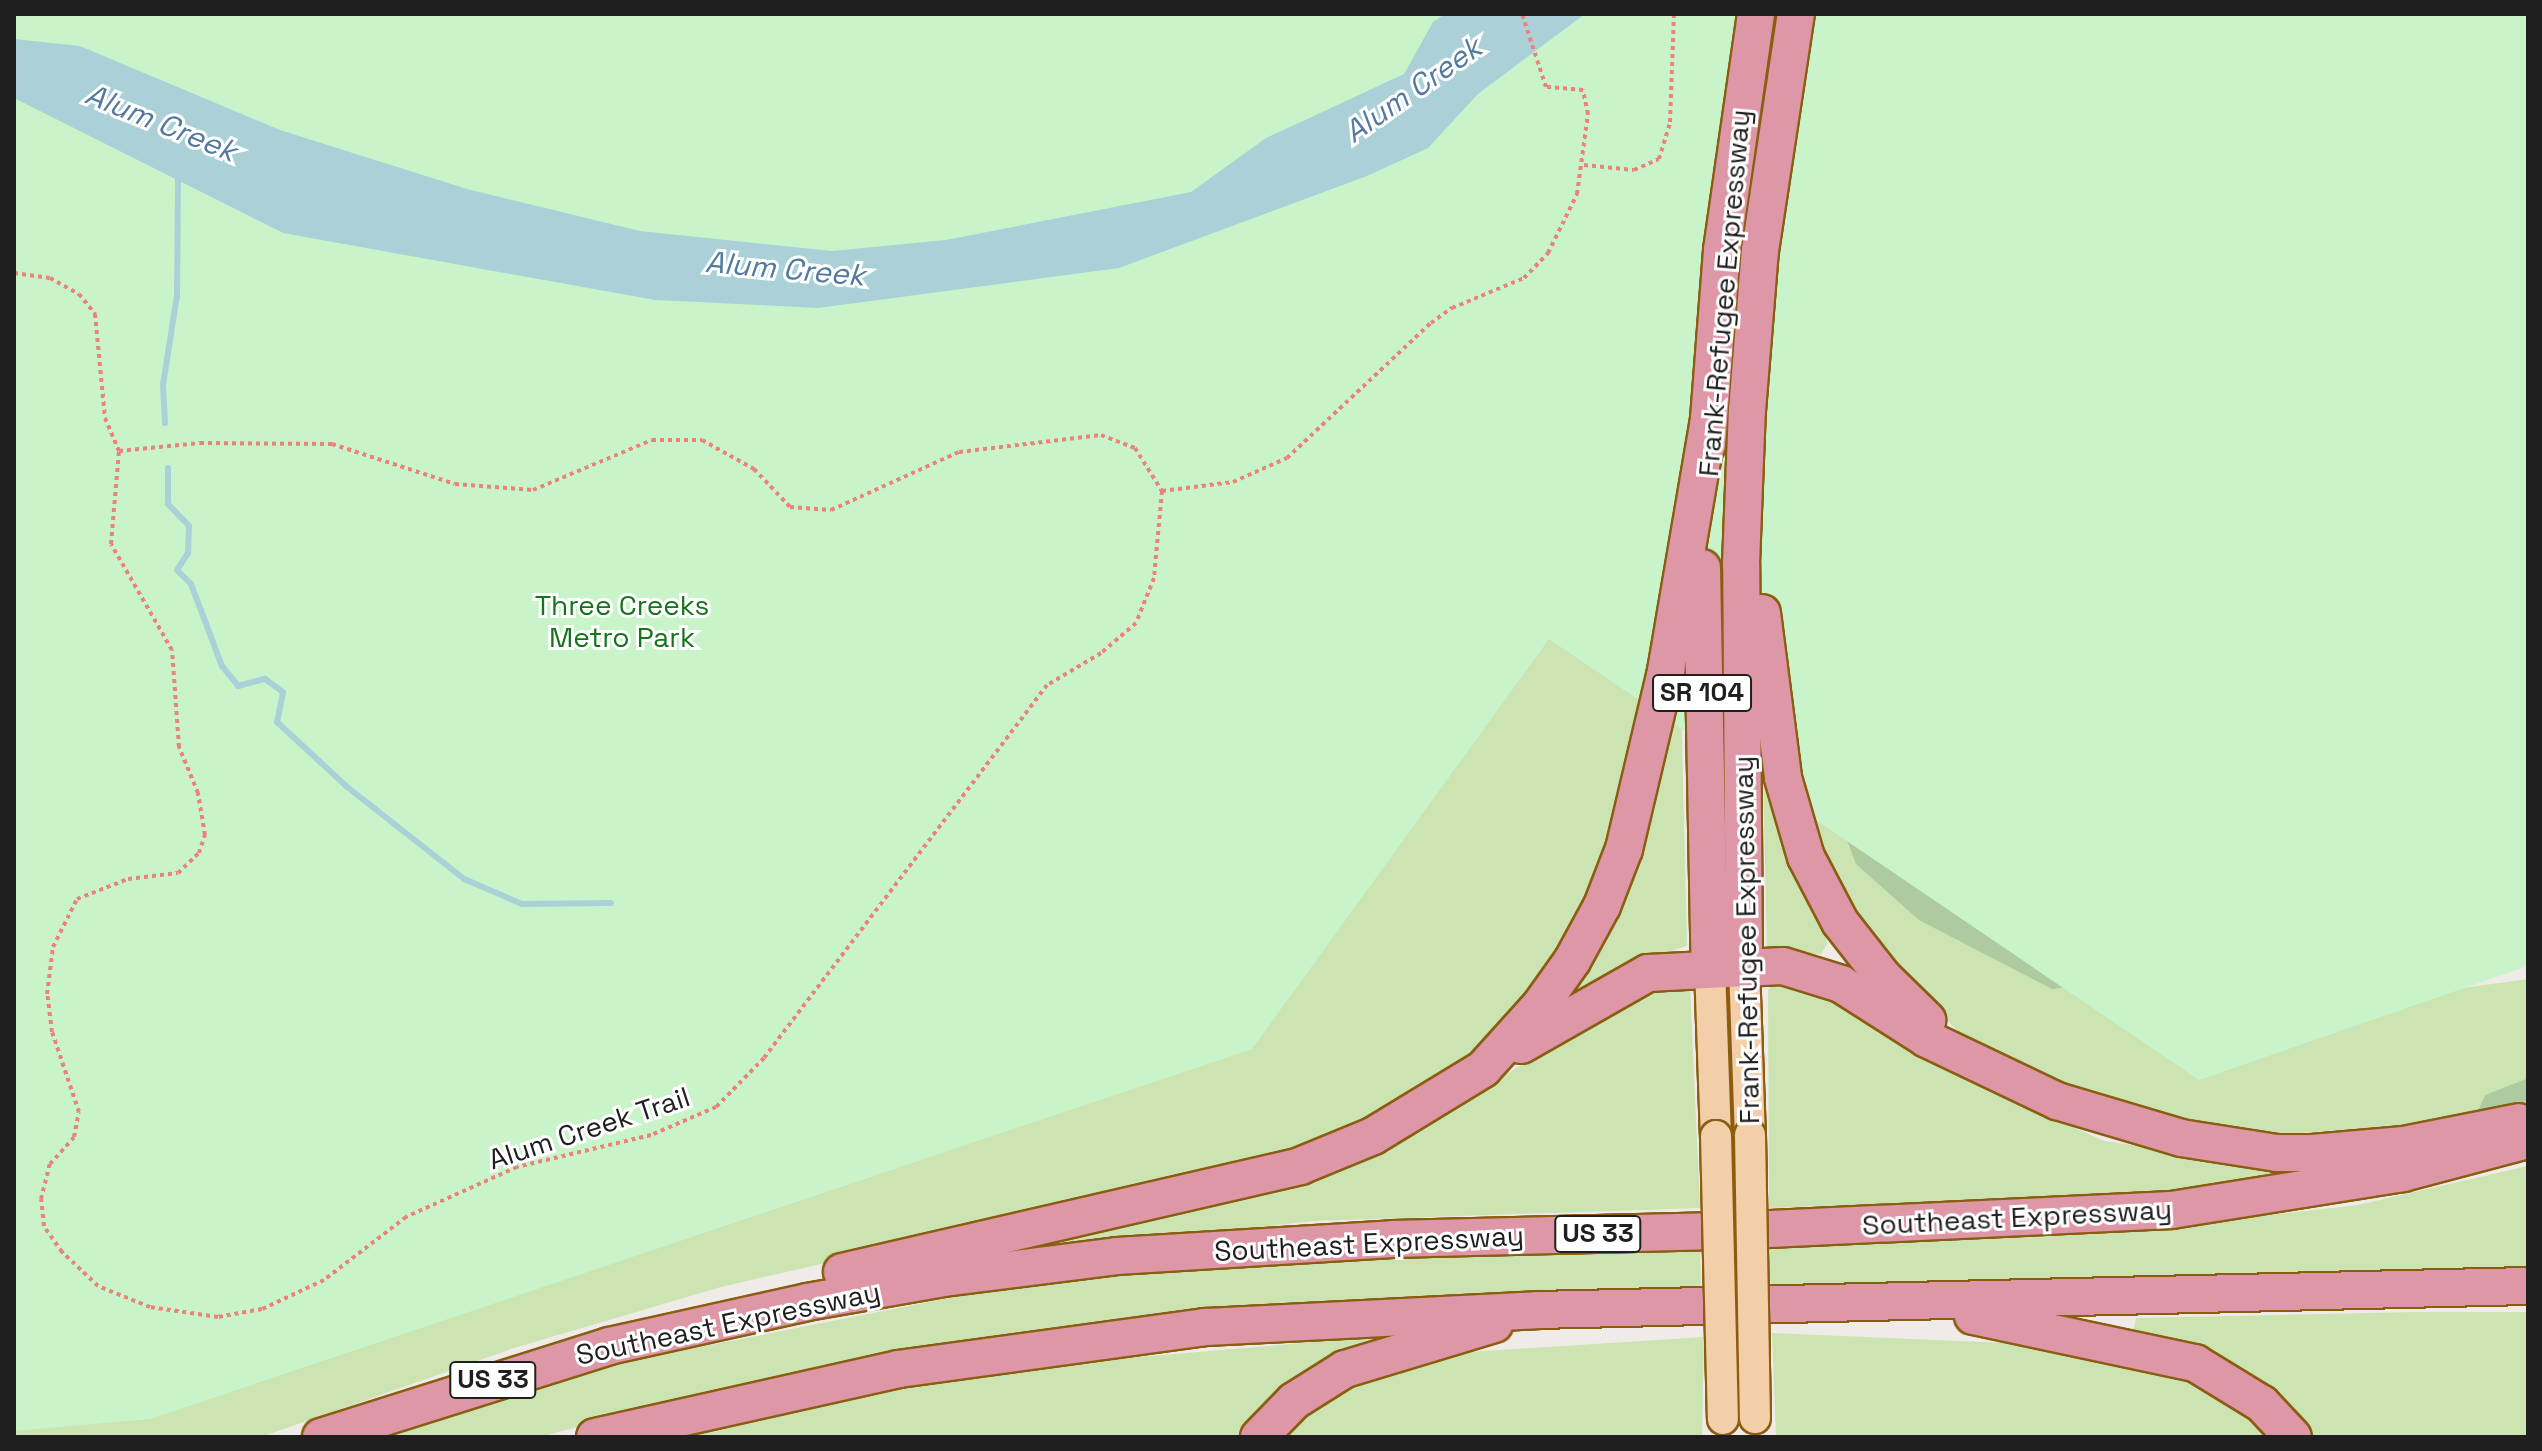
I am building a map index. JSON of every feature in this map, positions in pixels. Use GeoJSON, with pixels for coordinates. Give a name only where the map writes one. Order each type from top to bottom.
{"type":"FeatureCollection","features":[{"type":"Feature","properties":{"kind":"highway","name":"Frank-Refugee Expressway"},"geometry":{"type":"LineString","coordinates":[[1727,966],[1701,641],[1709,420],[1722,250],[1756,14]]}},
{"type":"Feature","properties":{"kind":"highway","name":"Frank-Refugee Expressway"},"geometry":{"type":"LineString","coordinates":[[1727,966],[1745,465],[1760,251],[1796,14]]}},
{"type":"Feature","properties":{"kind":"highway"},"geometry":{"type":"LineString","coordinates":[[1483,1069],[1572,961],[1602,906],[1624,849],[1666,671],[1709,420]]}},
{"type":"Feature","properties":{"kind":"highway"},"geometry":{"type":"LineString","coordinates":[[1745,465],[1772,719],[1783,778],[1806,857],[1840,922],[1883,977],[1973,1060]]}},
{"type":"Feature","properties":{"kind":"highway"},"geometry":{"type":"LineString","coordinates":[[667,1331],[757,1291],[1105,1215],[1300,1166],[1373,1136],[1633,977],[1660,969],[1727,966],[1817,973],[1927,1039],[2057,1101],[2114,1121],[2277,1153],[2404,1145],[2528,1120]]}},
{"type":"Feature","properties":{"kind":"highway","name":"Southeast Expressway"},"geometry":{"type":"LineString","coordinates":[[321,1437],[478,1385],[667,1331],[944,1278],[1117,1256],[1392,1239],[1749,1230],[2172,1210],[2403,1173],[2528,1140]]}},
{"type":"Feature","properties":{"kind":"highway"},"geometry":{"type":"LineString","coordinates":[[595,1437],[807,1386],[1093,1338],[1267,1323],[1538,1310],[2528,1286]]}},
{"type":"Feature","properties":{"kind":"highway"},"geometry":{"type":"LineString","coordinates":[[1893,1302],[2182,1358],[2255,1399],[2293,1437]]}},
{"type":"Feature","properties":{"kind":"highway"},"geometry":{"type":"LineString","coordinates":[[1259,1437],[1294,1401],[1345,1369],[1538,1310]]}},
{"type":"Feature","properties":{"kind":"main road","name":"Frank-Refugee Expressway"},"geometry":{"type":"LineString","coordinates":[[1727,966],[1750,1135],[1756,1428]]}},
{"type":"Feature","properties":{"kind":"main road","name":"Frank-Refugee Expressway"},"geometry":{"type":"LineString","coordinates":[[1723,1428],[1716,1136],[1727,966]]}},
{"type":"Feature","properties":{"kind":"path"},"geometry":{"type":"LineString","coordinates":[[119,451],[200,443],[332,444],[455,484],[533,490],[652,440],[702,440],[754,469],[790,507],[831,510],[959,452],[1101,435],[1135,448],[1162,491],[1233,482],[1287,458],[1431,323],[1452,308],[1524,278],[1563,230],[1584,165],[1588,114],[1583,90],[1546,87],[1522,14]]}},
{"type":"Feature","properties":{"kind":"path"},"geometry":{"type":"LineString","coordinates":[[1584,165],[1634,170],[1659,159],[1670,122],[1674,14]]}},
{"type":"Feature","properties":{"kind":"path","name":"Alum Creek Trail"},"geometry":{"type":"LineString","coordinates":[[14,273],[50,278],[79,294],[95,314],[105,418],[119,451],[111,544],[172,650],[179,747],[198,793],[205,835],[199,853],[178,873],[128,879],[77,899],[53,947],[47,994],[52,1032],[79,1112],[74,1137],[50,1164],[41,1199],[44,1226],[62,1252],[98,1286],[150,1307],[218,1317],[262,1309],[324,1280],[406,1217],[517,1167],[651,1135],[716,1107],[764,1058],[1047,685],[1101,653],[1136,623],[1154,578],[1162,491]]}},
{"type":"Feature","properties":{"kind":"green space","name":"Three Creeks Metro Park"},"geometry":{"type":"Polygon","coordinates":[[[14,14],[2528,14],[2528,966],[2199,1080],[1549,639],[1252,1049],[150,1419],[14,1431],[14,14]]]}},
{"type":"Feature","properties":{"kind":"green space"},"geometry":{"type":"Polygon","coordinates":[[[1489,599],[1653,652],[1601,875],[1570,944],[1507,1026],[1456,1073],[1368,1118],[1234,1169],[721,1287],[514,1348],[261,1437],[14,1437],[14,1341],[1435,723],[1489,599]]]}},
{"type":"Feature","properties":{"kind":"green space"},"geometry":{"type":"Polygon","coordinates":[[[1675,694],[1681,694],[1687,946],[1632,963],[1569,1003],[1564,998],[1675,694]]]}},
{"type":"Feature","properties":{"kind":"green space"},"geometry":{"type":"Polygon","coordinates":[[[1792,733],[2398,997],[2528,979],[2528,1078],[2485,1095],[2476,1116],[2422,1125],[2283,1134],[2190,1122],[2086,1096],[2022,1068],[1961,1034],[1909,984],[1850,912],[1818,838],[1792,733]]]}},
{"type":"Feature","properties":{"kind":"green space"},"geometry":{"type":"Polygon","coordinates":[[[1763,773],[1823,914],[1827,944],[1821,954],[1767,951],[1763,773]]]}},
{"type":"Feature","properties":{"kind":"green space"},"geometry":{"type":"Polygon","coordinates":[[[1837,814],[2084,985],[2052,989],[1919,920],[1856,864],[1837,814]]]}},
{"type":"Feature","properties":{"kind":"green space"},"geometry":{"type":"Polygon","coordinates":[[[1661,979],[1690,987],[1700,1208],[1314,1221],[1003,1255],[1002,1249],[1430,1121],[1661,979]]]}},
{"type":"Feature","properties":{"kind":"green space"},"geometry":{"type":"Polygon","coordinates":[[[1774,980],[1817,985],[1993,1091],[2104,1141],[2300,1169],[2301,1176],[2156,1193],[1769,1208],[1768,990],[1774,980]]]}},
{"type":"Feature","properties":{"kind":"green space"},"geometry":{"type":"Polygon","coordinates":[[[2528,1078],[2528,1102],[2476,1115],[2485,1095],[2528,1078]]]}},
{"type":"Feature","properties":{"kind":"green space"},"geometry":{"type":"Polygon","coordinates":[[[2528,1166],[2528,1270],[1771,1291],[1768,1243],[2156,1228],[2358,1205],[2528,1166]]]}},
{"type":"Feature","properties":{"kind":"green space"},"geometry":{"type":"Polygon","coordinates":[[[1700,1244],[1701,1292],[935,1346],[673,1401],[540,1437],[380,1437],[519,1391],[649,1357],[1015,1285],[1192,1263],[1700,1244]]]}},
{"type":"Feature","properties":{"kind":"green space"},"geometry":{"type":"Polygon","coordinates":[[[2528,1312],[2528,1437],[2309,1437],[2133,1332],[2136,1318],[2528,1312]]]}},
{"type":"Feature","properties":{"kind":"green space"},"geometry":{"type":"Polygon","coordinates":[[[1772,1333],[2054,1345],[2205,1377],[2278,1437],[1776,1437],[1772,1333]]]}},
{"type":"Feature","properties":{"kind":"green space"},"geometry":{"type":"Polygon","coordinates":[[[1386,1336],[1388,1344],[1248,1437],[678,1437],[866,1395],[1033,1366],[1386,1336]]]}},
{"type":"Feature","properties":{"kind":"green space"},"geometry":{"type":"Polygon","coordinates":[[[1704,1337],[1702,1437],[1283,1437],[1300,1415],[1356,1378],[1453,1353],[1704,1337]]]}},
{"type":"Feature","properties":{"kind":"water","name":"Alum Creek"},"geometry":{"type":"Polygon","coordinates":[[[1445,14],[1585,14],[1478,94],[1428,148],[1367,176],[1119,268],[818,308],[655,300],[283,233],[14,98],[14,39],[80,46],[280,130],[467,189],[640,231],[832,251],[946,240],[1191,192],[1266,138],[1404,74],[1433,22],[1445,14]]]}},
{"type":"Feature","properties":{"kind":"waterway"},"geometry":{"type":"LineString","coordinates":[[165,423],[163,385],[177,296],[178,175]]}},
{"type":"Feature","properties":{"kind":"waterway"},"geometry":{"type":"LineString","coordinates":[[168,468],[168,504],[189,526],[188,553],[177,570],[191,584],[222,666],[238,686],[265,679],[283,692],[277,722],[346,786],[464,879],[522,904],[611,903]]}}]}
